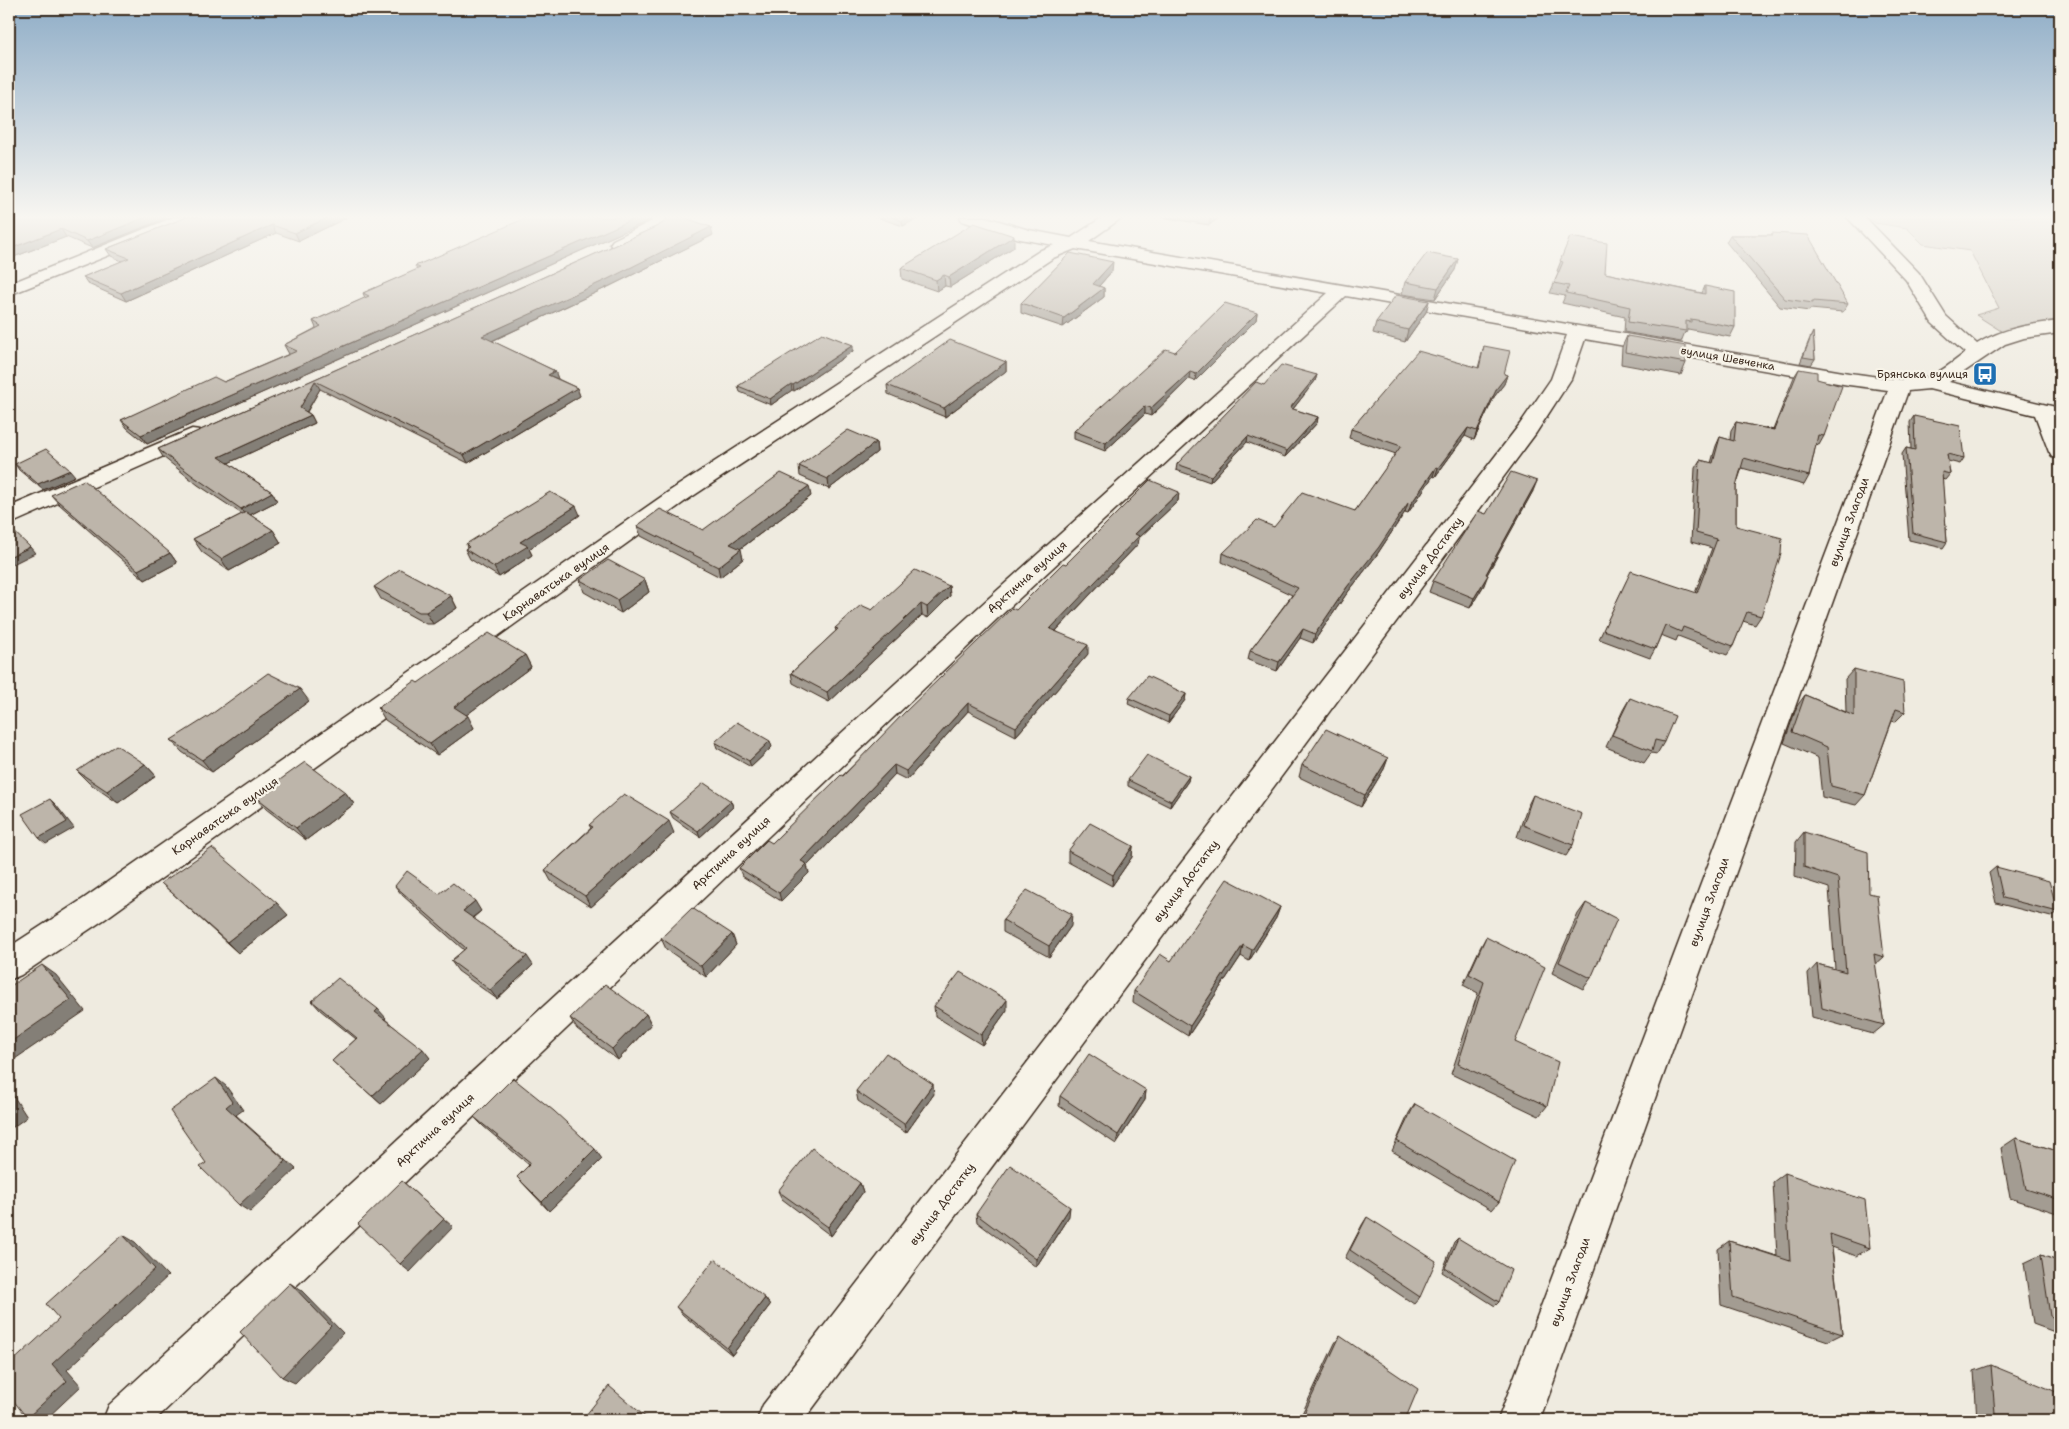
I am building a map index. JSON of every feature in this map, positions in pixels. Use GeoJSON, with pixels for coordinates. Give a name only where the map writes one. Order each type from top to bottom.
{"type":"FeatureCollection","features":[{"type":"Feature","properties":{"kind":"street","name":"Карнаватська вулиця"},"geometry":{"type":"LineString","coordinates":[[9,965],[94,909],[679,495],[1003,284]]}},
{"type":"Feature","properties":{"kind":"street","name":"вулиця Шевченка"},"geometry":{"type":"LineString","coordinates":[[1306,284],[1849,379],[1914,383],[2052,412]]}},
{"type":"Feature","properties":{"kind":"street"},"geometry":{"type":"LineString","coordinates":[[1917,284],[1939,319],[1976,353]]}},
{"type":"Feature","properties":{"kind":"street","name":"Арктична вулиця"},"geometry":{"type":"LineString","coordinates":[[140,1415],[988,612],[1342,290]]}},
{"type":"Feature","properties":{"kind":"street"},"geometry":{"type":"LineString","coordinates":[[1914,383],[1958,367],[1992,343],[2009,336],[2060,327]]}},
{"type":"Feature","properties":{"kind":"street","name":"вулиця Достатку"},"geometry":{"type":"LineString","coordinates":[[778,1420],[1528,428],[1560,379],[1578,332]]}},
{"type":"Feature","properties":{"kind":"street","name":"вулиця Злагоди"},"geometry":{"type":"LineString","coordinates":[[1519,1420],[1914,383]]}},
{"type":"Feature","properties":{"kind":"street"},"geometry":{"type":"LineString","coordinates":[[2052,412],[2060,452]]}},
{"type":"Feature","properties":{"kind":"street"},"geometry":{"type":"LineString","coordinates":[[9,516],[212,426]]}},
{"type":"Feature","properties":{"kind":"shaded area"},"geometry":{"type":"Polygon","coordinates":[[[1987,284],[2060,284],[2060,327],[2009,336],[1976,315],[1999,308],[1987,284]]]}},
{"type":"Feature","properties":{"kind":"building"},"geometry":{"type":"Polygon","coordinates":[[[99,284],[142,284],[121,293],[99,284]]]}},
{"type":"Feature","properties":{"kind":"building"},"geometry":{"type":"Polygon","coordinates":[[[384,284],[486,284],[141,435],[121,420],[214,377],[224,382],[297,351],[284,345],[321,326],[313,321],[369,296],[363,293],[384,284]]]}},
{"type":"Feature","properties":{"kind":"building"},"geometry":{"type":"Polygon","coordinates":[[[529,284],[598,284],[482,336],[555,371],[548,375],[577,388],[464,455],[315,381],[300,408],[311,415],[219,457],[272,492],[241,509],[158,449],[529,284]]]}},
{"type":"Feature","properties":{"kind":"building"},"geometry":{"type":"Polygon","coordinates":[[[1040,284],[1093,284],[1104,288],[1064,318],[1021,303],[1040,284]]]}},
{"type":"Feature","properties":{"kind":"building"},"geometry":{"type":"Polygon","coordinates":[[[1414,284],[1441,284],[1438,288],[1414,284]]]}},
{"type":"Feature","properties":{"kind":"building"},"geometry":{"type":"Polygon","coordinates":[[[1557,284],[1656,284],[1705,294],[1705,286],[1735,292],[1735,327],[1691,319],[1691,322],[1686,321],[1686,331],[1628,322],[1630,307],[1566,293],[1569,286],[1557,284]]]}},
{"type":"Feature","properties":{"kind":"building"},"geometry":{"type":"Polygon","coordinates":[[[1772,284],[1836,284],[1848,304],[1813,301],[1813,303],[1785,299],[1772,284]]]}},
{"type":"Feature","properties":{"kind":"building"},"geometry":{"type":"Polygon","coordinates":[[[1396,295],[1429,301],[1408,330],[1376,322],[1396,295]]]}},
{"type":"Feature","properties":{"kind":"building"},"geometry":{"type":"Polygon","coordinates":[[[1225,303],[1257,313],[1196,374],[1190,372],[1151,408],[1145,406],[1106,443],[1074,431],[1166,349],[1175,352],[1225,303]]]}},
{"type":"Feature","properties":{"kind":"building"},"geometry":{"type":"Polygon","coordinates":[[[1813,332],[1815,359],[1803,357],[1813,332]]]}},
{"type":"Feature","properties":{"kind":"building"},"geometry":{"type":"Polygon","coordinates":[[[822,333],[853,345],[770,399],[738,386],[822,333]]]}},
{"type":"Feature","properties":{"kind":"building"},"geometry":{"type":"Polygon","coordinates":[[[1627,336],[1686,346],[1686,363],[1625,352],[1627,336]]]}},
{"type":"Feature","properties":{"kind":"building"},"geometry":{"type":"Polygon","coordinates":[[[950,340],[1006,362],[944,408],[887,385],[950,340]]]}},
{"type":"Feature","properties":{"kind":"building"},"geometry":{"type":"Polygon","coordinates":[[[1484,346],[1510,351],[1504,374],[1507,375],[1497,388],[1477,431],[1468,428],[1438,468],[1436,467],[1411,504],[1408,503],[1379,547],[1347,587],[1315,634],[1303,629],[1279,662],[1250,651],[1298,588],[1223,553],[1257,520],[1274,527],[1302,492],[1355,511],[1401,446],[1351,429],[1418,351],[1479,368],[1484,346]]]}},
{"type":"Feature","properties":{"kind":"building"},"geometry":{"type":"Polygon","coordinates":[[[1281,365],[1317,375],[1290,408],[1318,417],[1287,451],[1248,436],[1211,476],[1177,464],[1256,382],[1264,385],[1281,365]]]}},
{"type":"Feature","properties":{"kind":"building"},"geometry":{"type":"Polygon","coordinates":[[[1799,369],[1817,372],[1817,379],[1842,386],[1824,436],[1818,435],[1809,476],[1744,458],[1736,486],[1736,526],[1782,538],[1781,554],[1761,616],[1747,612],[1733,646],[1683,627],[1681,632],[1665,625],[1655,649],[1603,630],[1631,571],[1697,593],[1717,539],[1696,533],[1700,460],[1713,463],[1720,437],[1734,441],[1736,422],[1774,430],[1799,369]]]}},
{"type":"Feature","properties":{"kind":"building"},"geometry":{"type":"Polygon","coordinates":[[[1914,416],[1960,426],[1964,458],[1947,454],[1950,474],[1942,472],[1947,542],[1913,533],[1906,448],[1915,450],[1914,416]]]}},
{"type":"Feature","properties":{"kind":"building"},"geometry":{"type":"Polygon","coordinates":[[[848,430],[876,442],[828,479],[799,466],[848,430]]]}},
{"type":"Feature","properties":{"kind":"building"},"geometry":{"type":"Polygon","coordinates":[[[46,449],[70,470],[38,484],[15,464],[46,449]]]}},
{"type":"Feature","properties":{"kind":"building"},"geometry":{"type":"Polygon","coordinates":[[[1511,472],[1537,481],[1474,598],[1433,581],[1478,511],[1486,514],[1511,472]]]}},
{"type":"Feature","properties":{"kind":"building"},"geometry":{"type":"Polygon","coordinates":[[[781,473],[809,486],[730,544],[741,549],[718,567],[637,526],[660,509],[703,530],[781,473]]]}},
{"type":"Feature","properties":{"kind":"building"},"geometry":{"type":"Polygon","coordinates":[[[84,480],[170,553],[138,570],[51,495],[84,480]]]}},
{"type":"Feature","properties":{"kind":"building"},"geometry":{"type":"Polygon","coordinates":[[[1150,480],[1179,492],[1135,534],[1139,536],[1050,629],[1088,645],[1016,727],[968,703],[906,771],[894,765],[801,861],[807,864],[779,893],[739,868],[767,840],[772,843],[841,775],[843,776],[905,712],[1012,608],[1016,610],[1063,563],[1066,564],[1150,480]]]}},
{"type":"Feature","properties":{"kind":"building"},"geometry":{"type":"Polygon","coordinates":[[[550,492],[576,506],[520,542],[528,546],[494,567],[465,549],[469,547],[466,544],[550,492]]]}},
{"type":"Feature","properties":{"kind":"building"},"geometry":{"type":"Polygon","coordinates":[[[246,512],[273,530],[221,559],[193,539],[246,512]]]}},
{"type":"Feature","properties":{"kind":"building"},"geometry":{"type":"Polygon","coordinates":[[[9,527],[30,547],[9,557],[9,527]]]}},
{"type":"Feature","properties":{"kind":"building"},"geometry":{"type":"Polygon","coordinates":[[[608,560],[645,580],[617,600],[580,580],[608,560]]]}},
{"type":"Feature","properties":{"kind":"building"},"geometry":{"type":"Polygon","coordinates":[[[400,569],[451,596],[426,612],[419,612],[374,587],[400,569]]]}},
{"type":"Feature","properties":{"kind":"building"},"geometry":{"type":"Polygon","coordinates":[[[915,570],[949,586],[927,607],[921,604],[827,692],[791,673],[838,629],[835,628],[861,605],[872,610],[915,570]]]}},
{"type":"Feature","properties":{"kind":"building"},"geometry":{"type":"Polygon","coordinates":[[[489,633],[525,655],[454,707],[468,716],[430,744],[378,708],[415,681],[418,683],[489,633]]]}},
{"type":"Feature","properties":{"kind":"building"},"geometry":{"type":"Polygon","coordinates":[[[1854,669],[1903,682],[1905,712],[1896,709],[1865,795],[1831,786],[1827,747],[1792,732],[1805,695],[1854,716],[1854,669]]]}},
{"type":"Feature","properties":{"kind":"building"},"geometry":{"type":"Polygon","coordinates":[[[268,673],[300,689],[202,760],[171,740],[209,716],[268,673]]]}},
{"type":"Feature","properties":{"kind":"building"},"geometry":{"type":"Polygon","coordinates":[[[1147,676],[1186,694],[1169,716],[1129,698],[1147,676]]]}},
{"type":"Feature","properties":{"kind":"building"},"geometry":{"type":"Polygon","coordinates":[[[1630,698],[1675,716],[1664,742],[1655,740],[1652,751],[1612,735],[1630,698]]]}},
{"type":"Feature","properties":{"kind":"building"},"geometry":{"type":"Polygon","coordinates":[[[737,722],[770,741],[749,761],[715,742],[737,722]]]}},
{"type":"Feature","properties":{"kind":"building"},"geometry":{"type":"Polygon","coordinates":[[[1326,729],[1388,758],[1365,795],[1302,765],[1326,729]]]}},
{"type":"Feature","properties":{"kind":"building"},"geometry":{"type":"Polygon","coordinates":[[[116,745],[145,764],[107,791],[77,771],[116,745]]]}},
{"type":"Feature","properties":{"kind":"building"},"geometry":{"type":"Polygon","coordinates":[[[1147,755],[1189,776],[1171,801],[1128,780],[1147,755]]]}},
{"type":"Feature","properties":{"kind":"building"},"geometry":{"type":"Polygon","coordinates":[[[305,762],[345,792],[296,828],[256,797],[305,762]]]}},
{"type":"Feature","properties":{"kind":"building"},"geometry":{"type":"Polygon","coordinates":[[[704,783],[731,801],[698,831],[670,812],[704,783]]]}},
{"type":"Feature","properties":{"kind":"building"},"geometry":{"type":"Polygon","coordinates":[[[624,794],[669,821],[585,896],[545,870],[593,827],[589,825],[624,794]]]}},
{"type":"Feature","properties":{"kind":"building"},"geometry":{"type":"Polygon","coordinates":[[[1533,795],[1582,814],[1573,845],[1523,825],[1533,795]]]}},
{"type":"Feature","properties":{"kind":"building"},"geometry":{"type":"Polygon","coordinates":[[[50,799],[67,822],[39,838],[22,814],[50,799]]]}},
{"type":"Feature","properties":{"kind":"building"},"geometry":{"type":"Polygon","coordinates":[[[1090,823],[1133,846],[1113,875],[1068,851],[1090,823]]]}},
{"type":"Feature","properties":{"kind":"building"},"geometry":{"type":"Polygon","coordinates":[[[1804,832],[1868,852],[1869,893],[1877,895],[1884,957],[1874,954],[1884,1025],[1822,1008],[1817,964],[1846,972],[1838,878],[1804,867],[1804,832]]]}},
{"type":"Feature","properties":{"kind":"building"},"geometry":{"type":"Polygon","coordinates":[[[212,848],[277,903],[227,942],[161,883],[212,848]]]}},
{"type":"Feature","properties":{"kind":"building"},"geometry":{"type":"Polygon","coordinates":[[[1996,867],[2049,881],[2058,912],[2003,898],[1996,867]]]}},
{"type":"Feature","properties":{"kind":"building"},"geometry":{"type":"Polygon","coordinates":[[[407,871],[439,894],[453,883],[475,901],[463,911],[527,956],[490,990],[451,961],[466,948],[395,886],[407,871]]]}},
{"type":"Feature","properties":{"kind":"building"},"geometry":{"type":"Polygon","coordinates":[[[1227,879],[1280,907],[1252,950],[1243,945],[1190,1026],[1134,991],[1160,954],[1171,961],[1227,879]]]}},
{"type":"Feature","properties":{"kind":"building"},"geometry":{"type":"Polygon","coordinates":[[[1027,890],[1072,914],[1049,946],[1003,920],[1027,890]]]}},
{"type":"Feature","properties":{"kind":"building"},"geometry":{"type":"Polygon","coordinates":[[[1586,903],[1617,919],[1591,978],[1559,962],[1586,903]]]}},
{"type":"Feature","properties":{"kind":"building"},"geometry":{"type":"Polygon","coordinates":[[[692,908],[732,934],[701,966],[661,938],[692,908]]]}},
{"type":"Feature","properties":{"kind":"building"},"geometry":{"type":"Polygon","coordinates":[[[1486,937],[1545,967],[1515,1042],[1558,1062],[1547,1106],[1458,1064],[1484,982],[1469,974],[1486,937]]]}},
{"type":"Feature","properties":{"kind":"building"},"geometry":{"type":"Polygon","coordinates":[[[42,965],[71,1000],[9,1043],[9,987],[42,965]]]}},
{"type":"Feature","properties":{"kind":"building"},"geometry":{"type":"Polygon","coordinates":[[[960,972],[1007,1000],[981,1035],[934,1006],[960,972]]]}},
{"type":"Feature","properties":{"kind":"building"},"geometry":{"type":"Polygon","coordinates":[[[338,978],[378,1009],[375,1012],[423,1049],[372,1096],[332,1061],[357,1038],[312,1001],[338,978]]]}},
{"type":"Feature","properties":{"kind":"building"},"geometry":{"type":"Polygon","coordinates":[[[605,984],[646,1014],[612,1049],[570,1018],[605,984]]]}},
{"type":"Feature","properties":{"kind":"building"},"geometry":{"type":"Polygon","coordinates":[[[886,1053],[933,1084],[904,1124],[856,1091],[886,1053]]]}},
{"type":"Feature","properties":{"kind":"building"},"geometry":{"type":"Polygon","coordinates":[[[1089,1054],[1146,1090],[1118,1135],[1060,1096],[1089,1054]]]}},
{"type":"Feature","properties":{"kind":"building"},"geometry":{"type":"Polygon","coordinates":[[[216,1078],[232,1102],[226,1107],[286,1161],[239,1205],[200,1167],[206,1163],[170,1111],[216,1078]]]}},
{"type":"Feature","properties":{"kind":"building"},"geometry":{"type":"Polygon","coordinates":[[[513,1078],[554,1111],[595,1149],[542,1202],[517,1177],[531,1163],[474,1117],[513,1078]]]}},
{"type":"Feature","properties":{"kind":"building"},"geometry":{"type":"Polygon","coordinates":[[[1415,1104],[1515,1161],[1499,1202],[1397,1141],[1415,1104]]]}},
{"type":"Feature","properties":{"kind":"building"},"geometry":{"type":"Polygon","coordinates":[[[2016,1138],[2060,1152],[2060,1200],[2026,1189],[2016,1138]]]}},
{"type":"Feature","properties":{"kind":"building"},"geometry":{"type":"Polygon","coordinates":[[[812,1148],[860,1183],[828,1227],[778,1191],[812,1148]]]}},
{"type":"Feature","properties":{"kind":"building"},"geometry":{"type":"Polygon","coordinates":[[[1010,1165],[1070,1207],[1036,1259],[976,1214],[1010,1165]]]}},
{"type":"Feature","properties":{"kind":"building"},"geometry":{"type":"Polygon","coordinates":[[[1785,1173],[1865,1200],[1870,1248],[1830,1234],[1842,1334],[1733,1297],[1729,1241],[1790,1261],[1785,1173]]]}},
{"type":"Feature","properties":{"kind":"building"},"geometry":{"type":"Polygon","coordinates":[[[402,1181],[444,1219],[400,1264],[358,1224],[402,1181]]]}},
{"type":"Feature","properties":{"kind":"building"},"geometry":{"type":"Polygon","coordinates":[[[1367,1217],[1436,1261],[1420,1297],[1350,1250],[1367,1217]]]}},
{"type":"Feature","properties":{"kind":"building"},"geometry":{"type":"Polygon","coordinates":[[[123,1235],[155,1269],[52,1364],[67,1381],[27,1418],[9,1395],[9,1365],[59,1319],[46,1304],[123,1235]]]}},
{"type":"Feature","properties":{"kind":"building"},"geometry":{"type":"Polygon","coordinates":[[[1458,1238],[1511,1270],[1499,1302],[1445,1268],[1458,1238]]]}},
{"type":"Feature","properties":{"kind":"building"},"geometry":{"type":"Polygon","coordinates":[[[2041,1255],[2060,1262],[2060,1320],[2050,1316],[2041,1255]]]}},
{"type":"Feature","properties":{"kind":"building"},"geometry":{"type":"Polygon","coordinates":[[[715,1259],[765,1298],[727,1348],[676,1307],[715,1259]]]}},
{"type":"Feature","properties":{"kind":"building"},"geometry":{"type":"Polygon","coordinates":[[[290,1283],[331,1326],[282,1377],[240,1332],[290,1283]]]}},
{"type":"Feature","properties":{"kind":"building"},"geometry":{"type":"Polygon","coordinates":[[[1340,1336],[1418,1389],[1405,1420],[1301,1420],[1340,1336]]]}},
{"type":"Feature","properties":{"kind":"building"},"geometry":{"type":"Polygon","coordinates":[[[1991,1365],[2059,1393],[2060,1420],[2009,1420],[1995,1414],[1991,1365]]]}},
{"type":"Feature","properties":{"kind":"building"},"geometry":{"type":"Polygon","coordinates":[[[609,1386],[649,1420],[582,1420],[609,1386]]]}},
{"type":"Feature","properties":{"kind":"place","name":"Брянська вулиця"},"geometry":{"type":"Point","coordinates":[1985,374]}}]}
